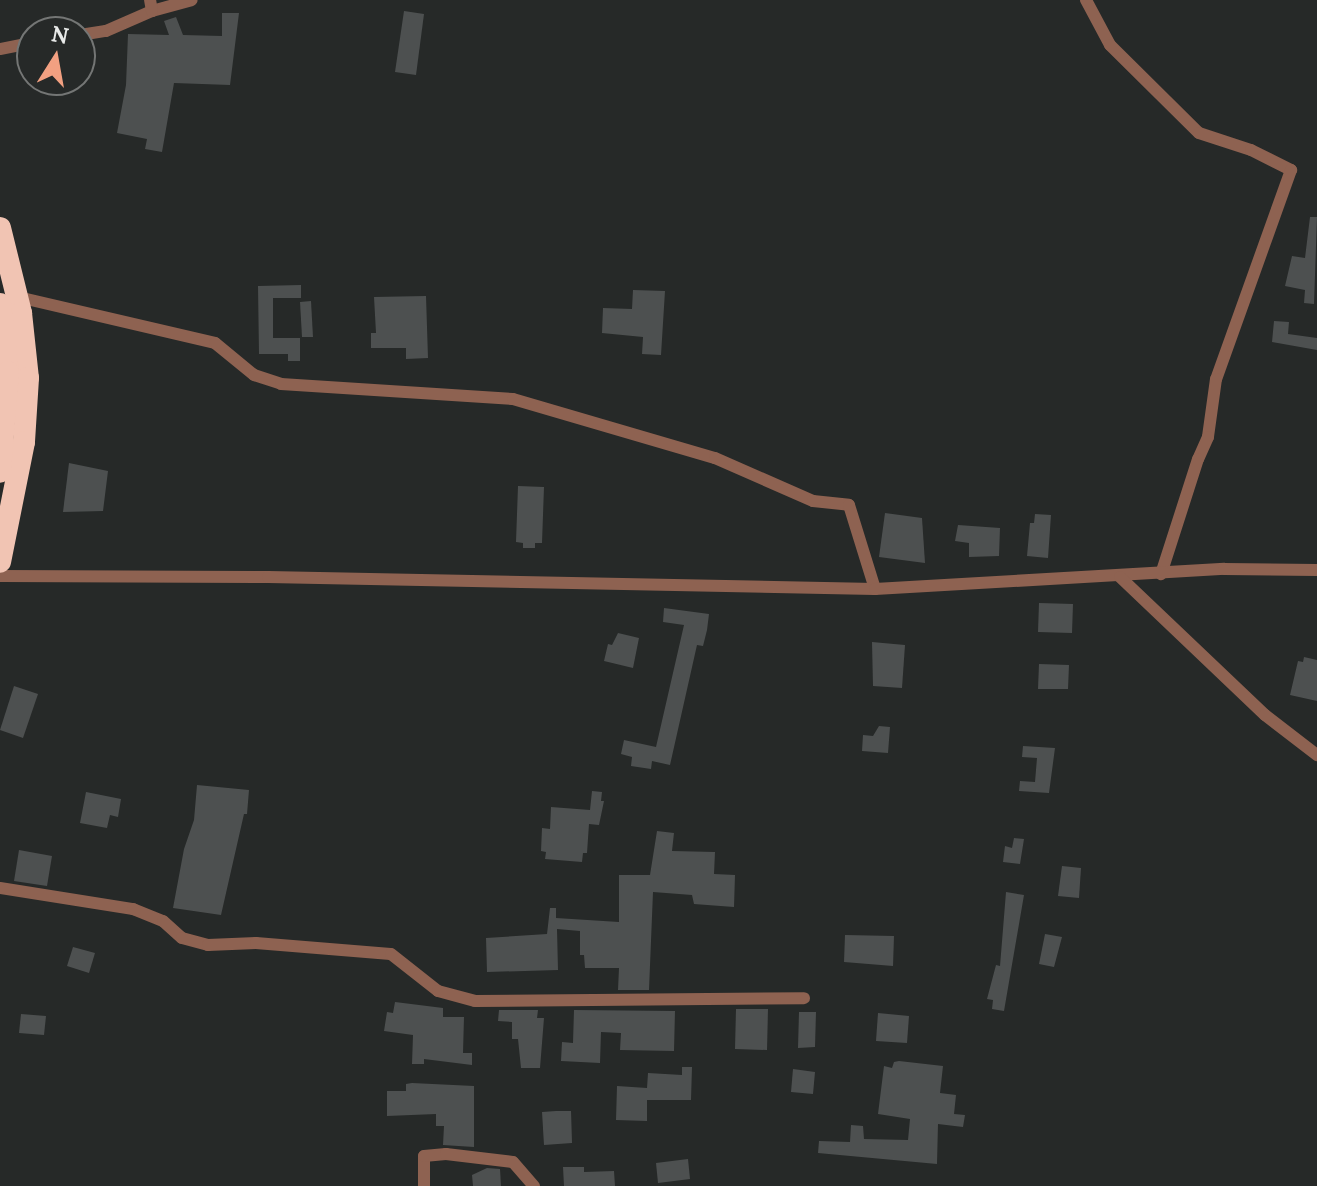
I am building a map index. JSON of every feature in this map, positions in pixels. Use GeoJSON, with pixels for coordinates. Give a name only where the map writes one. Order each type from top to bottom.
{"type":"FeatureCollection","features":[{"type":"Feature","properties":{"kind":"highway"},"geometry":{"type":"LineString","coordinates":[[0,228],[9,300],[28,378],[28,409],[18,478],[0,562]]}},
{"type":"Feature","properties":{"kind":"highway"},"geometry":{"type":"LineString","coordinates":[[0,472],[8,372],[9,300]]}},
{"type":"Feature","properties":{"kind":"street"},"geometry":{"type":"LineString","coordinates":[[96,33],[106,31],[151,6],[192,0]]}},
{"type":"Feature","properties":{"kind":"street"},"geometry":{"type":"LineString","coordinates":[[1086,0],[1110,45],[1199,133],[1251,150],[1291,170],[1216,379],[1208,437],[1188,487],[1161,574]]}},
{"type":"Feature","properties":{"kind":"street"},"geometry":{"type":"LineString","coordinates":[[9,300],[215,343],[254,375],[281,384],[513,399],[701,453],[813,501],[849,505],[875,589]]}},
{"type":"Feature","properties":{"kind":"street"},"geometry":{"type":"LineString","coordinates":[[0,576],[268,577],[875,589],[1224,569],[1317,570]]}},
{"type":"Feature","properties":{"kind":"street"},"geometry":{"type":"LineString","coordinates":[[1120,577],[1265,715],[1317,755]]}},
{"type":"Feature","properties":{"kind":"street"},"geometry":{"type":"LineString","coordinates":[[0,888],[133,909],[163,921],[182,938],[208,945],[256,943],[391,954],[438,991],[475,1001],[804,998]]}},
{"type":"Feature","properties":{"kind":"street"},"geometry":{"type":"LineString","coordinates":[[424,1186],[424,1156],[446,1154],[513,1162],[534,1186]]}},
{"type":"Feature","properties":{"kind":"building"},"geometry":{"type":"Polygon","coordinates":[[[404,11],[424,14],[416,75],[395,72],[404,11]]]}},
{"type":"Feature","properties":{"kind":"building"},"geometry":{"type":"Polygon","coordinates":[[[222,13],[239,13],[230,85],[174,83],[162,152],[145,149],[147,139],[117,133],[126,85],[128,34],[169,35],[164,21],[176,17],[183,35],[222,36],[222,13]]]}},
{"type":"Feature","properties":{"kind":"building"},"geometry":{"type":"Polygon","coordinates":[[[1310,217],[1317,217],[1314,304],[1304,303],[1305,290],[1285,286],[1292,256],[1305,258],[1310,217]]]}},
{"type":"Feature","properties":{"kind":"building"},"geometry":{"type":"Polygon","coordinates":[[[301,285],[301,298],[273,298],[273,338],[300,338],[300,361],[288,361],[288,354],[259,354],[258,286],[301,285]]]}},
{"type":"Feature","properties":{"kind":"building"},"geometry":{"type":"Polygon","coordinates":[[[633,290],[665,291],[661,355],[642,354],[643,337],[602,333],[603,308],[632,309],[633,290]]]}},
{"type":"Feature","properties":{"kind":"building"},"geometry":{"type":"Polygon","coordinates":[[[426,296],[428,358],[406,359],[406,348],[371,348],[371,333],[376,333],[374,297],[426,296]]]}},
{"type":"Feature","properties":{"kind":"building"},"geometry":{"type":"Polygon","coordinates":[[[311,301],[313,337],[302,337],[300,302],[311,301]]]}},
{"type":"Feature","properties":{"kind":"building"},"geometry":{"type":"Polygon","coordinates":[[[1274,321],[1289,322],[1288,334],[1317,338],[1317,350],[1272,342],[1274,321]]]}},
{"type":"Feature","properties":{"kind":"building"},"geometry":{"type":"Polygon","coordinates":[[[69,463],[108,471],[103,511],[63,512],[69,463]]]}},
{"type":"Feature","properties":{"kind":"building"},"geometry":{"type":"Polygon","coordinates":[[[518,486],[544,487],[542,543],[535,543],[535,548],[523,548],[523,543],[516,542],[518,486]]]}},
{"type":"Feature","properties":{"kind":"building"},"geometry":{"type":"Polygon","coordinates":[[[885,513],[922,518],[925,563],[879,557],[885,513]]]}},
{"type":"Feature","properties":{"kind":"building"},"geometry":{"type":"Polygon","coordinates":[[[1035,514],[1051,515],[1048,558],[1027,556],[1030,523],[1034,523],[1035,514]]]}},
{"type":"Feature","properties":{"kind":"building"},"geometry":{"type":"Polygon","coordinates":[[[958,525],[1000,528],[999,556],[969,557],[969,543],[955,541],[958,525]]]}},
{"type":"Feature","properties":{"kind":"building"},"geometry":{"type":"Polygon","coordinates":[[[1039,603],[1073,604],[1072,633],[1038,632],[1039,603]]]}},
{"type":"Feature","properties":{"kind":"building"},"geometry":{"type":"Polygon","coordinates":[[[664,608],[709,614],[703,646],[697,645],[670,765],[652,761],[651,769],[631,766],[632,757],[621,754],[624,740],[656,747],[684,625],[663,622],[664,608]]]}},
{"type":"Feature","properties":{"kind":"building"},"geometry":{"type":"Polygon","coordinates":[[[618,633],[639,638],[633,668],[604,661],[608,644],[612,645],[618,633]]]}},
{"type":"Feature","properties":{"kind":"building"},"geometry":{"type":"Polygon","coordinates":[[[872,642],[905,645],[902,688],[873,686],[872,642]]]}},
{"type":"Feature","properties":{"kind":"building"},"geometry":{"type":"Polygon","coordinates":[[[1304,657],[1317,660],[1317,701],[1290,695],[1298,661],[1303,662],[1304,657]]]}},
{"type":"Feature","properties":{"kind":"building"},"geometry":{"type":"Polygon","coordinates":[[[1039,664],[1069,665],[1068,689],[1038,689],[1039,664]]]}},
{"type":"Feature","properties":{"kind":"building"},"geometry":{"type":"Polygon","coordinates":[[[14,686],[38,694],[23,738],[0,730],[14,686]]]}},
{"type":"Feature","properties":{"kind":"building"},"geometry":{"type":"Polygon","coordinates":[[[879,726],[890,727],[888,753],[862,751],[863,735],[873,736],[879,726]]]}},
{"type":"Feature","properties":{"kind":"building"},"geometry":{"type":"Polygon","coordinates":[[[1023,746],[1055,748],[1049,793],[1019,791],[1020,781],[1035,782],[1037,758],[1022,757],[1023,746]]]}},
{"type":"Feature","properties":{"kind":"building"},"geometry":{"type":"Polygon","coordinates":[[[197,785],[249,790],[247,814],[244,814],[221,915],[173,908],[184,849],[194,820],[197,785]]]}},
{"type":"Feature","properties":{"kind":"building"},"geometry":{"type":"Polygon","coordinates":[[[592,791],[602,792],[601,801],[604,801],[599,825],[589,824],[587,853],[583,853],[582,862],[545,859],[546,852],[541,851],[542,828],[550,829],[551,807],[590,810],[592,791]]]}},
{"type":"Feature","properties":{"kind":"building"},"geometry":{"type":"Polygon","coordinates":[[[86,792],[121,799],[118,817],[110,815],[107,828],[80,823],[86,792]]]}},
{"type":"Feature","properties":{"kind":"building"},"geometry":{"type":"Polygon","coordinates":[[[657,831],[674,833],[672,851],[715,852],[714,874],[735,875],[734,907],[694,904],[692,895],[653,892],[649,990],[618,990],[619,968],[585,968],[584,955],[580,955],[580,931],[557,929],[558,970],[487,972],[486,938],[547,934],[550,908],[556,908],[556,918],[619,922],[619,875],[650,875],[657,831]]]}},
{"type":"Feature","properties":{"kind":"building"},"geometry":{"type":"Polygon","coordinates":[[[1014,838],[1024,839],[1020,864],[1003,862],[1005,846],[1012,848],[1014,838]]]}},
{"type":"Feature","properties":{"kind":"building"},"geometry":{"type":"Polygon","coordinates":[[[19,850],[52,856],[47,886],[14,881],[19,850]]]}},
{"type":"Feature","properties":{"kind":"building"},"geometry":{"type":"Polygon","coordinates":[[[1062,866],[1081,868],[1079,898],[1058,896],[1062,866]]]}},
{"type":"Feature","properties":{"kind":"building"},"geometry":{"type":"Polygon","coordinates":[[[1006,892],[1024,895],[1004,1011],[992,1009],[993,1000],[987,999],[996,965],[1000,966],[1006,892]]]}},
{"type":"Feature","properties":{"kind":"building"},"geometry":{"type":"Polygon","coordinates":[[[1045,934],[1062,937],[1054,967],[1039,964],[1045,934]]]}},
{"type":"Feature","properties":{"kind":"building"},"geometry":{"type":"Polygon","coordinates":[[[845,935],[894,936],[893,966],[844,962],[845,935]]]}},
{"type":"Feature","properties":{"kind":"building"},"geometry":{"type":"Polygon","coordinates":[[[73,947],[95,953],[89,973],[67,966],[73,947]]]}},
{"type":"Feature","properties":{"kind":"building"},"geometry":{"type":"Polygon","coordinates":[[[395,1002],[443,1008],[443,1017],[464,1017],[463,1053],[472,1053],[472,1065],[424,1059],[424,1064],[412,1064],[413,1035],[384,1031],[387,1012],[393,1013],[395,1002]]]}},
{"type":"Feature","properties":{"kind":"building"},"geometry":{"type":"Polygon","coordinates":[[[736,1009],[768,1009],[767,1050],[735,1049],[736,1009]]]}},
{"type":"Feature","properties":{"kind":"building"},"geometry":{"type":"Polygon","coordinates":[[[499,1010],[538,1010],[537,1018],[544,1018],[540,1068],[521,1068],[518,1039],[512,1039],[512,1022],[498,1021],[499,1010]]]}},
{"type":"Feature","properties":{"kind":"building"},"geometry":{"type":"Polygon","coordinates":[[[574,1010],[675,1011],[674,1051],[620,1050],[621,1033],[601,1032],[600,1063],[561,1061],[562,1042],[573,1043],[574,1010]]]}},
{"type":"Feature","properties":{"kind":"building"},"geometry":{"type":"Polygon","coordinates":[[[799,1012],[816,1012],[815,1047],[798,1048],[799,1012]]]}},
{"type":"Feature","properties":{"kind":"building"},"geometry":{"type":"Polygon","coordinates":[[[878,1013],[909,1016],[907,1043],[876,1041],[878,1013]]]}},
{"type":"Feature","properties":{"kind":"building"},"geometry":{"type":"Polygon","coordinates":[[[21,1014],[46,1016],[44,1035],[19,1033],[21,1014]]]}},
{"type":"Feature","properties":{"kind":"building"},"geometry":{"type":"Polygon","coordinates":[[[894,1062],[943,1066],[940,1093],[956,1095],[954,1114],[965,1115],[963,1127],[938,1124],[937,1164],[818,1153],[819,1141],[850,1142],[851,1125],[863,1126],[864,1139],[908,1140],[910,1119],[878,1114],[884,1066],[892,1068],[894,1062]]]}},
{"type":"Feature","properties":{"kind":"building"},"geometry":{"type":"Polygon","coordinates":[[[682,1067],[692,1067],[691,1100],[647,1100],[647,1121],[616,1120],[617,1086],[647,1088],[648,1073],[682,1075],[682,1067]]]}},
{"type":"Feature","properties":{"kind":"building"},"geometry":{"type":"Polygon","coordinates":[[[793,1069],[815,1072],[813,1094],[791,1092],[793,1069]]]}},
{"type":"Feature","properties":{"kind":"building"},"geometry":{"type":"Polygon","coordinates":[[[406,1084],[474,1086],[474,1147],[443,1145],[444,1126],[436,1126],[436,1114],[387,1116],[387,1091],[406,1091],[406,1084]]]}},
{"type":"Feature","properties":{"kind":"building"},"geometry":{"type":"Polygon","coordinates":[[[571,1111],[572,1143],[544,1145],[542,1112],[571,1111]]]}},
{"type":"Feature","properties":{"kind":"building"},"geometry":{"type":"Polygon","coordinates":[[[688,1159],[690,1179],[658,1183],[656,1163],[688,1159]]]}},
{"type":"Feature","properties":{"kind":"building"},"geometry":{"type":"Polygon","coordinates":[[[563,1167],[584,1167],[584,1172],[614,1171],[615,1186],[564,1186],[563,1167]]]}},
{"type":"Feature","properties":{"kind":"building"},"geometry":{"type":"Polygon","coordinates":[[[487,1168],[500,1169],[501,1186],[473,1186],[472,1175],[487,1168]]]}}]}
